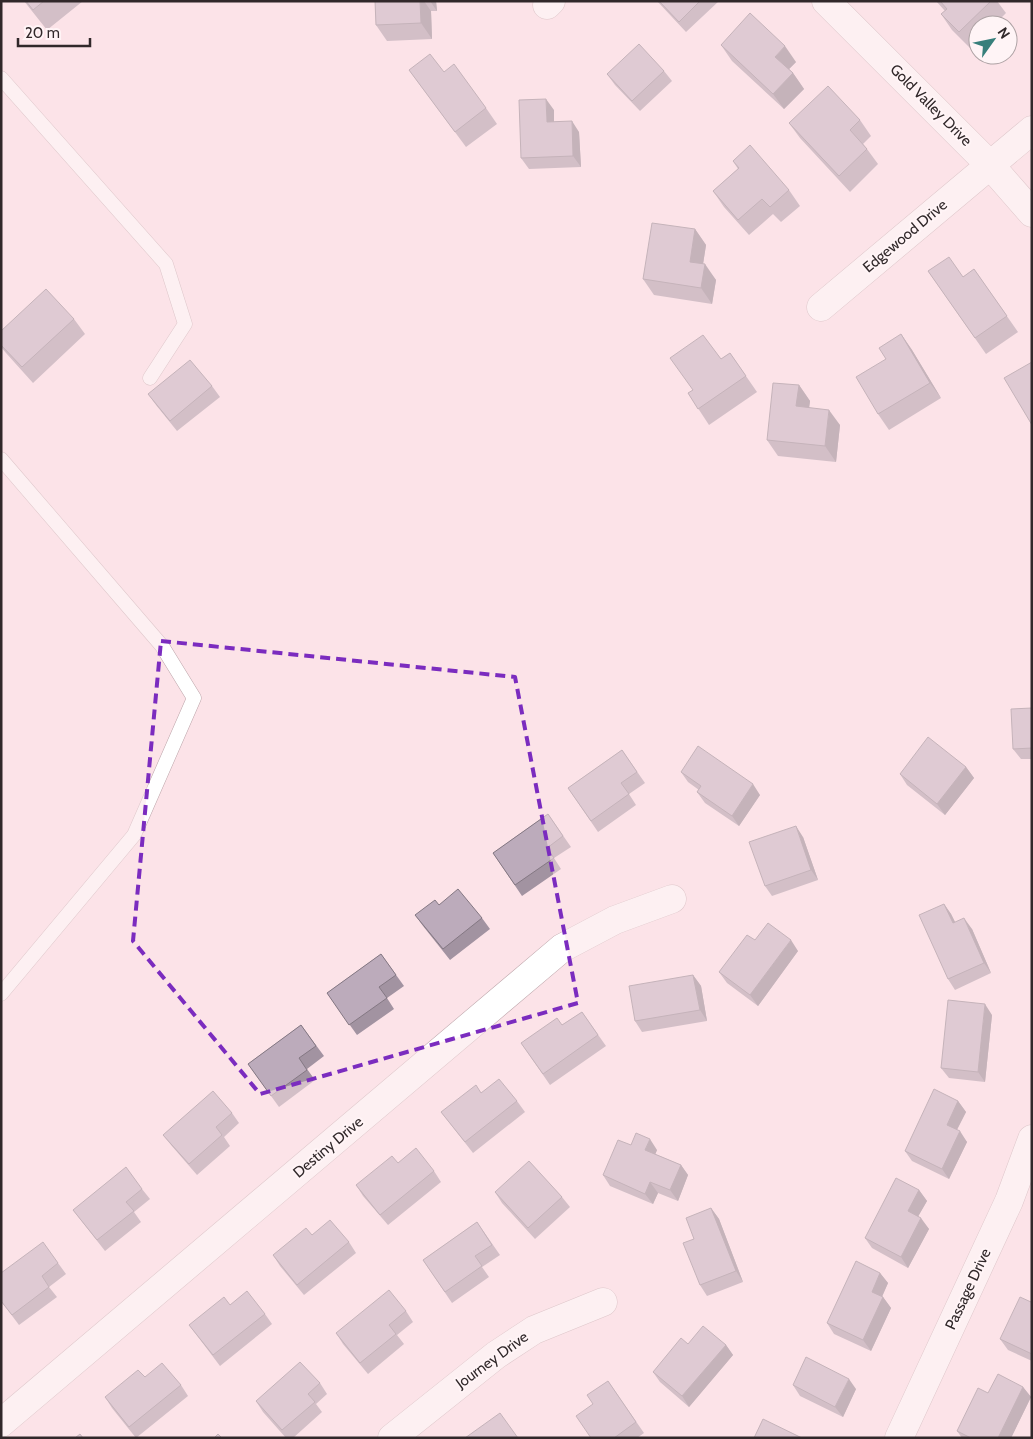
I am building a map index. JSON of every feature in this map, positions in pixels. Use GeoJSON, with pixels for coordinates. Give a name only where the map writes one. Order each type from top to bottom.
{"type":"FeatureCollection","features":[{"type":"Feature","properties":{"kind":"street","name":"Gold Valley Drive"},"geometry":{"type":"LineString","coordinates":[[826,1],[990,166],[1032,213]]}},
{"type":"Feature","properties":{"kind":"street","name":"Edgewood Drive"},"geometry":{"type":"LineString","coordinates":[[821,307],[1032,130]]}},
{"type":"Feature","properties":{"kind":"street","name":"Destiny Drive"},"geometry":{"type":"LineString","coordinates":[[1,1423],[562,948],[615,920],[672,899]]}},
{"type":"Feature","properties":{"kind":"street","name":"Passage Drive"},"geometry":{"type":"LineString","coordinates":[[899,1438],[1009,1201],[1032,1139]]}},
{"type":"Feature","properties":{"kind":"street","name":"Journey Drive"},"geometry":{"type":"LineString","coordinates":[[392,1438],[496,1355],[534,1330],[603,1302]]}},
{"type":"Feature","properties":{"kind":"lane"},"geometry":{"type":"LineString","coordinates":[[1,78],[166,264],[185,324],[150,378]]}},
{"type":"Feature","properties":{"kind":"lane"},"geometry":{"type":"LineString","coordinates":[[1,459],[162,646],[194,698],[134,835],[1,994]]}},
{"type":"Feature","properties":{"kind":"highlighted area"},"geometry":{"type":"Polygon","coordinates":[[[161,641],[515,677],[578,1003],[260,1094],[133,941],[161,641]]]}},
{"type":"Feature","properties":{"kind":"building"},"geometry":{"type":"Polygon","coordinates":[[[26,1],[44,1],[33,10],[26,1]]]}},
{"type":"Feature","properties":{"kind":"building"},"geometry":{"type":"Polygon","coordinates":[[[375,1],[420,1],[421,23],[376,25],[375,1]]]}},
{"type":"Feature","properties":{"kind":"building"},"geometry":{"type":"Polygon","coordinates":[[[659,1],[700,1],[679,22],[659,1]]]}},
{"type":"Feature","properties":{"kind":"building"},"geometry":{"type":"Polygon","coordinates":[[[940,1],[991,1],[977,15],[968,15],[968,23],[959,32],[941,14],[947,9],[940,1]]]}},
{"type":"Feature","properties":{"kind":"building"},"geometry":{"type":"Polygon","coordinates":[[[750,13],[785,46],[775,57],[793,73],[773,94],[721,45],[750,13]]]}},
{"type":"Feature","properties":{"kind":"building"},"geometry":{"type":"Polygon","coordinates":[[[639,44],[664,71],[632,101],[607,74],[639,44]]]}},
{"type":"Feature","properties":{"kind":"building"},"geometry":{"type":"Polygon","coordinates":[[[430,54],[444,72],[454,64],[486,108],[455,132],[409,70],[430,54]]]}},
{"type":"Feature","properties":{"kind":"building"},"geometry":{"type":"Polygon","coordinates":[[[828,86],[860,120],[850,130],[867,149],[839,176],[789,123],[828,86]]]}},
{"type":"Feature","properties":{"kind":"building"},"geometry":{"type":"Polygon","coordinates":[[[546,99],[547,122],[572,121],[573,156],[521,158],[519,100],[546,99]]]}},
{"type":"Feature","properties":{"kind":"building"},"geometry":{"type":"Polygon","coordinates":[[[750,145],[789,190],[770,207],[762,199],[738,220],[713,191],[739,168],[733,161],[750,145]]]}},
{"type":"Feature","properties":{"kind":"building"},"geometry":{"type":"Polygon","coordinates":[[[652,223],[695,229],[690,262],[705,264],[701,288],[643,279],[652,223]]]}},
{"type":"Feature","properties":{"kind":"building"},"geometry":{"type":"Polygon","coordinates":[[[949,257],[963,277],[974,269],[1007,316],[975,338],[928,271],[949,257]]]}},
{"type":"Feature","properties":{"kind":"building"},"geometry":{"type":"Polygon","coordinates":[[[46,289],[74,319],[22,367],[1,345],[1,331],[46,289]]]}},
{"type":"Feature","properties":{"kind":"building"},"geometry":{"type":"Polygon","coordinates":[[[901,334],[930,383],[878,414],[856,377],[886,359],[879,348],[901,334]]]}},
{"type":"Feature","properties":{"kind":"building"},"geometry":{"type":"Polygon","coordinates":[[[703,335],[721,359],[730,353],[746,376],[698,409],[688,393],[693,390],[670,358],[703,335]]]}},
{"type":"Feature","properties":{"kind":"building"},"geometry":{"type":"Polygon","coordinates":[[[190,360],[212,386],[170,421],[148,394],[190,360]]]}},
{"type":"Feature","properties":{"kind":"building"},"geometry":{"type":"Polygon","coordinates":[[[1032,362],[1032,425],[1004,378],[1032,362]]]}},
{"type":"Feature","properties":{"kind":"building"},"geometry":{"type":"Polygon","coordinates":[[[773,383],[799,385],[796,406],[829,410],[825,446],[767,440],[773,383]]]}},
{"type":"Feature","properties":{"kind":"building"},"geometry":{"type":"Polygon","coordinates":[[[1032,708],[1032,748],[1013,749],[1011,709],[1032,708]]]}},
{"type":"Feature","properties":{"kind":"building"},"geometry":{"type":"Polygon","coordinates":[[[928,737],[966,767],[937,804],[900,774],[928,737]]]}},
{"type":"Feature","properties":{"kind":"building"},"geometry":{"type":"Polygon","coordinates":[[[698,746],[753,784],[732,816],[697,792],[701,786],[681,772],[698,746]]]}},
{"type":"Feature","properties":{"kind":"building"},"geometry":{"type":"Polygon","coordinates":[[[622,750],[637,772],[621,783],[629,794],[591,821],[568,788],[622,750]]]}},
{"type":"Feature","properties":{"kind":"building"},"geometry":{"type":"Polygon","coordinates":[[[548,814],[563,836],[547,848],[554,858],[515,885],[493,853],[548,814]]]}},
{"type":"Feature","properties":{"kind":"building"},"geometry":{"type":"Polygon","coordinates":[[[796,826],[811,870],[765,886],[749,842],[796,826]]]}},
{"type":"Feature","properties":{"kind":"building"},"geometry":{"type":"Polygon","coordinates":[[[458,889],[482,918],[443,949],[415,915],[435,900],[439,905],[458,889]]]}},
{"type":"Feature","properties":{"kind":"building"},"geometry":{"type":"Polygon","coordinates":[[[944,904],[953,923],[964,918],[984,963],[948,979],[919,915],[944,904]]]}},
{"type":"Feature","properties":{"kind":"building"},"geometry":{"type":"Polygon","coordinates":[[[768,923],[791,940],[750,995],[719,972],[747,935],[755,940],[768,923]]]}},
{"type":"Feature","properties":{"kind":"building"},"geometry":{"type":"Polygon","coordinates":[[[381,954],[396,975],[379,987],[387,998],[349,1025],[327,993],[381,954]]]}},
{"type":"Feature","properties":{"kind":"building"},"geometry":{"type":"Polygon","coordinates":[[[693,975],[700,1010],[635,1021],[629,986],[693,975]]]}},
{"type":"Feature","properties":{"kind":"building"},"geometry":{"type":"Polygon","coordinates":[[[948,1000],[985,1004],[978,1072],[941,1068],[948,1000]]]}},
{"type":"Feature","properties":{"kind":"building"},"geometry":{"type":"Polygon","coordinates":[[[582,1012],[598,1035],[543,1074],[521,1043],[557,1018],[562,1025],[582,1012]]]}},
{"type":"Feature","properties":{"kind":"building"},"geometry":{"type":"Polygon","coordinates":[[[301,1025],[316,1046],[299,1058],[307,1070],[271,1096],[248,1064],[301,1025]]]}},
{"type":"Feature","properties":{"kind":"building"},"geometry":{"type":"Polygon","coordinates":[[[499,1079],[517,1101],[465,1142],[441,1112],[476,1085],[481,1093],[499,1079]]]}},
{"type":"Feature","properties":{"kind":"building"},"geometry":{"type":"Polygon","coordinates":[[[934,1089],[958,1101],[947,1125],[960,1131],[942,1169],[905,1151],[934,1089]]]}},
{"type":"Feature","properties":{"kind":"building"},"geometry":{"type":"Polygon","coordinates":[[[213,1091],[232,1113],[216,1127],[222,1135],[189,1164],[163,1135],[213,1091]]]}},
{"type":"Feature","properties":{"kind":"building"},"geometry":{"type":"Polygon","coordinates":[[[636,1133],[650,1139],[645,1150],[681,1165],[670,1190],[650,1182],[645,1194],[603,1175],[618,1140],[631,1145],[636,1133]]]}},
{"type":"Feature","properties":{"kind":"building"},"geometry":{"type":"Polygon","coordinates":[[[416,1148],[434,1171],[380,1215],[356,1185],[392,1156],[398,1163],[416,1148]]]}},
{"type":"Feature","properties":{"kind":"building"},"geometry":{"type":"Polygon","coordinates":[[[529,1161],[562,1197],[528,1228],[495,1192],[529,1161]]]}},
{"type":"Feature","properties":{"kind":"building"},"geometry":{"type":"Polygon","coordinates":[[[126,1167],[142,1189],[126,1202],[134,1211],[97,1240],[73,1210],[126,1167]]]}},
{"type":"Feature","properties":{"kind":"building"},"geometry":{"type":"Polygon","coordinates":[[[896,1178],[919,1190],[908,1211],[921,1218],[901,1257],[865,1238],[896,1178]]]}},
{"type":"Feature","properties":{"kind":"building"},"geometry":{"type":"Polygon","coordinates":[[[711,1208],[736,1271],[700,1285],[683,1243],[694,1239],[686,1218],[711,1208]]]}},
{"type":"Feature","properties":{"kind":"building"},"geometry":{"type":"Polygon","coordinates":[[[330,1220],[349,1242],[297,1285],[273,1255],[306,1228],[312,1235],[330,1220]]]}},
{"type":"Feature","properties":{"kind":"building"},"geometry":{"type":"Polygon","coordinates":[[[477,1222],[492,1245],[475,1256],[482,1266],[445,1292],[423,1260],[477,1222]]]}},
{"type":"Feature","properties":{"kind":"building"},"geometry":{"type":"Polygon","coordinates":[[[43,1242],[58,1263],[42,1276],[49,1287],[12,1315],[1,1301],[1,1273],[43,1242]]]}},
{"type":"Feature","properties":{"kind":"building"},"geometry":{"type":"Polygon","coordinates":[[[856,1261],[880,1273],[872,1292],[883,1297],[863,1340],[827,1323],[856,1261]]]}},
{"type":"Feature","properties":{"kind":"building"},"geometry":{"type":"Polygon","coordinates":[[[389,1290],[406,1311],[389,1325],[396,1334],[360,1363],[336,1333],[389,1290]]]}},
{"type":"Feature","properties":{"kind":"building"},"geometry":{"type":"Polygon","coordinates":[[[247,1291],[265,1314],[213,1355],[189,1325],[224,1297],[230,1305],[247,1291]]]}},
{"type":"Feature","properties":{"kind":"building"},"geometry":{"type":"Polygon","coordinates":[[[1020,1297],[1031,1302],[1032,1300],[1032,1354],[1000,1339],[1020,1297]]]}},
{"type":"Feature","properties":{"kind":"building"},"geometry":{"type":"Polygon","coordinates":[[[703,1326],[726,1345],[682,1396],[653,1372],[681,1338],[688,1344],[703,1326]]]}},
{"type":"Feature","properties":{"kind":"building"},"geometry":{"type":"Polygon","coordinates":[[[806,1357],[849,1379],[835,1407],[793,1385],[806,1357]]]}},
{"type":"Feature","properties":{"kind":"building"},"geometry":{"type":"Polygon","coordinates":[[[300,1362],[320,1383],[308,1394],[315,1402],[282,1430],[256,1401],[300,1362]]]}},
{"type":"Feature","properties":{"kind":"building"},"geometry":{"type":"Polygon","coordinates":[[[162,1363],[181,1385],[129,1427],[105,1397],[138,1370],[145,1377],[162,1363]]]}},
{"type":"Feature","properties":{"kind":"building"},"geometry":{"type":"Polygon","coordinates":[[[998,1374],[1023,1387],[998,1438],[971,1438],[957,1431],[978,1388],[988,1393],[998,1374]]]}},
{"type":"Feature","properties":{"kind":"building"},"geometry":{"type":"Polygon","coordinates":[[[608,1381],[636,1422],[614,1438],[591,1438],[576,1416],[593,1404],[587,1395],[608,1381]]]}},
{"type":"Feature","properties":{"kind":"building"},"geometry":{"type":"Polygon","coordinates":[[[500,1413],[518,1438],[465,1438],[500,1413]]]}},
{"type":"Feature","properties":{"kind":"building"},"geometry":{"type":"Polygon","coordinates":[[[763,1419],[802,1438],[754,1438],[763,1419]]]}},
{"type":"Feature","properties":{"kind":"building"},"geometry":{"type":"Polygon","coordinates":[[[80,1434],[83,1438],[75,1438],[80,1434]]]}},
{"type":"Feature","properties":{"kind":"building"},"geometry":{"type":"Polygon","coordinates":[[[218,1434],[222,1438],[214,1438],[218,1434]]]}}]}
